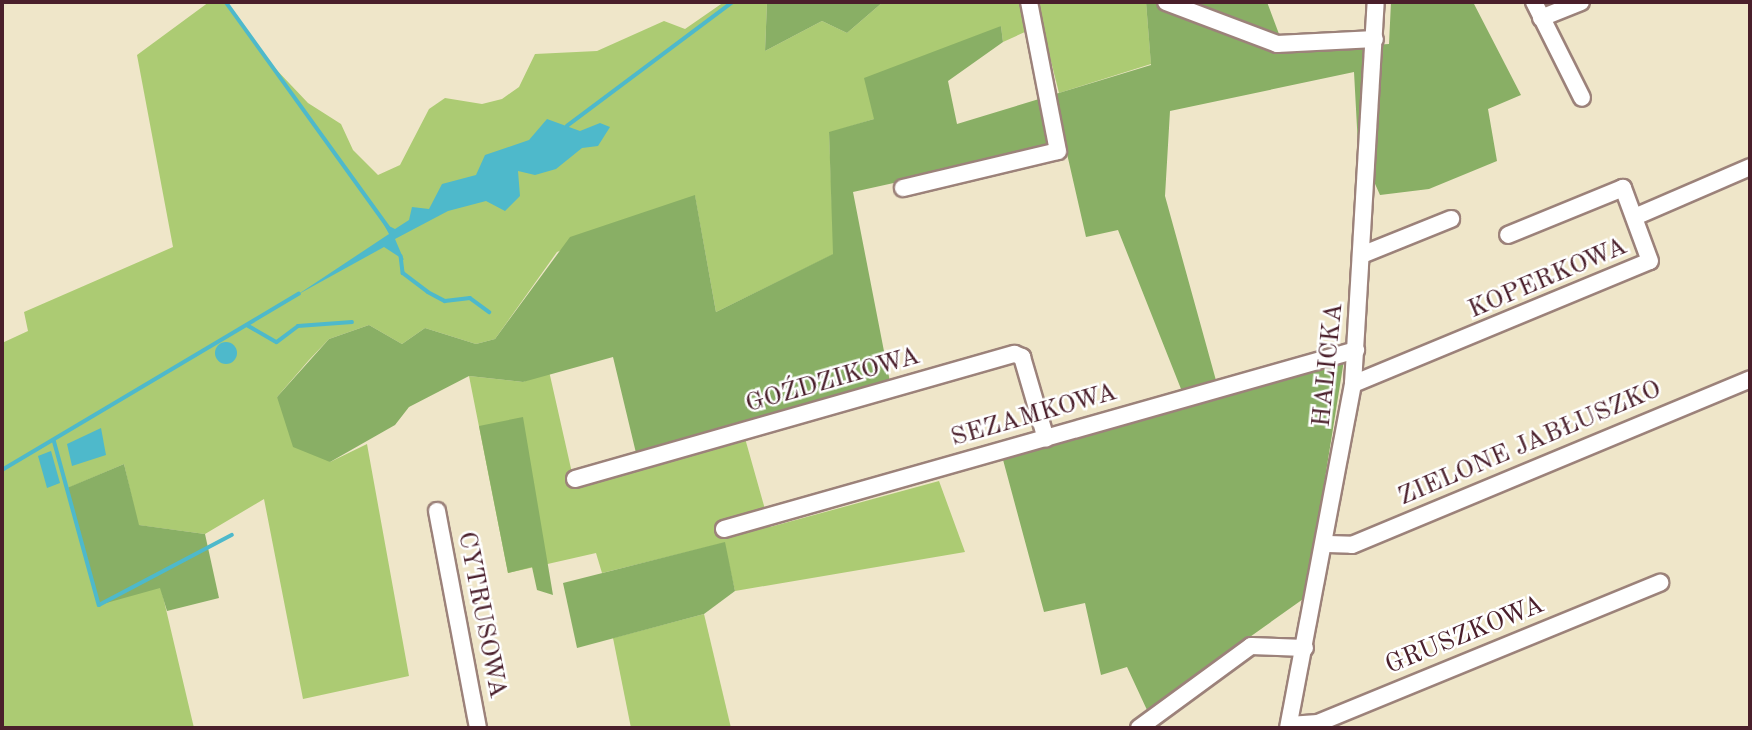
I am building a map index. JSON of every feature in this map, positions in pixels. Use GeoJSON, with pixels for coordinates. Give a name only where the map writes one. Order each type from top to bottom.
{"type":"FeatureCollection","features":[{"type":"Feature","properties":{"kind":"street"},"geometry":{"type":"LineString","coordinates":[[903,188],[1058,151],[1029,2]]}},
{"type":"Feature","properties":{"kind":"street"},"geometry":{"type":"LineString","coordinates":[[1166,2],[1277,44],[1374,39]]}},
{"type":"Feature","properties":{"kind":"street","name":"HALICKA"},"geometry":{"type":"LineString","coordinates":[[1289,727],[1328,544],[1353,384],[1364,254],[1376,2]]}},
{"type":"Feature","properties":{"kind":"street"},"geometry":{"type":"LineString","coordinates":[[1534,2],[1582,98]]}},
{"type":"Feature","properties":{"kind":"street"},"geometry":{"type":"LineString","coordinates":[[1541,18],[1581,2]]}},
{"type":"Feature","properties":{"kind":"street"},"geometry":{"type":"LineString","coordinates":[[1637,215],[1750,167]]}},
{"type":"Feature","properties":{"kind":"street","name":"KOPERKOWA"},"geometry":{"type":"LineString","coordinates":[[1353,384],[1643,268],[1650,251],[1637,215],[1623,188],[1508,235]]}},
{"type":"Feature","properties":{"kind":"street"},"geometry":{"type":"LineString","coordinates":[[1364,254],[1451,219]]}},
{"type":"Feature","properties":{"kind":"street","name":"SEZAMKOWA"},"geometry":{"type":"LineString","coordinates":[[724,529],[1356,350]]}},
{"type":"Feature","properties":{"kind":"street","name":"GOŹDZIKOWA"},"geometry":{"type":"LineString","coordinates":[[575,479],[1015,354],[1022,356],[1046,439]]}},
{"type":"Feature","properties":{"kind":"street","name":"ZIELONE JABŁUSZKO"},"geometry":{"type":"LineString","coordinates":[[1328,544],[1352,545],[1750,379]]}},
{"type":"Feature","properties":{"kind":"street","name":"CYTRUSOWA"},"geometry":{"type":"LineString","coordinates":[[437,511],[478,728]]}},
{"type":"Feature","properties":{"kind":"street","name":"GRUSZKOWA"},"geometry":{"type":"LineString","coordinates":[[1289,727],[1318,723],[1660,583]]}},
{"type":"Feature","properties":{"kind":"street"},"geometry":{"type":"LineString","coordinates":[[1139,728],[1251,646],[1305,648]]}},
{"type":"Feature","properties":{"kind":"green space"},"geometry":{"type":"Polygon","coordinates":[[[209,2],[226,2],[271,64],[308,103],[341,124],[353,150],[378,175],[400,165],[429,109],[445,98],[482,104],[502,99],[519,87],[535,54],[597,51],[664,21],[685,29],[724,2],[767,2],[765,51],[822,21],[847,33],[883,2],[1020,2],[1027,31],[1003,42],[1001,26],[874,119],[829,133],[834,254],[716,312],[695,196],[557,252],[495,339],[476,344],[425,328],[402,344],[369,325],[329,339],[277,397],[330,462],[367,444],[409,676],[303,699],[264,499],[205,534],[138,525],[124,464],[68,488],[161,588],[194,728],[2,728],[2,343],[28,331],[24,312],[173,247],[137,55],[209,2]]]}},
{"type":"Feature","properties":{"kind":"green space"},"geometry":{"type":"Polygon","coordinates":[[[767,2],[883,2],[847,33],[822,21],[765,51],[767,2]]]}},
{"type":"Feature","properties":{"kind":"green space"},"geometry":{"type":"Polygon","coordinates":[[[1036,2],[1146,2],[1151,64],[1059,93],[1036,2]]]}},
{"type":"Feature","properties":{"kind":"green space"},"geometry":{"type":"Polygon","coordinates":[[[1146,2],[1267,2],[1285,50],[1389,44],[1391,2],[1473,2],[1521,95],[1488,109],[1497,161],[1429,189],[1380,195],[1358,146],[1354,72],[1170,111],[1165,196],[1217,384],[1183,394],[1118,230],[1086,237],[1065,145],[853,192],[890,382],[636,453],[613,357],[523,382],[469,376],[409,407],[395,425],[330,462],[293,447],[277,397],[329,339],[369,325],[402,344],[425,328],[476,344],[495,339],[570,237],[695,195],[716,312],[833,254],[829,132],[874,119],[864,78],[1001,26],[1003,42],[948,81],[957,124],[1151,65],[1146,2]]]}},
{"type":"Feature","properties":{"kind":"green space"},"geometry":{"type":"Polygon","coordinates":[[[1344,360],[1306,597],[1147,710],[1127,667],[1101,675],[1085,603],[1044,612],[1002,456],[1344,360]]]}},
{"type":"Feature","properties":{"kind":"green space"},"geometry":{"type":"Polygon","coordinates":[[[549,371],[572,473],[741,424],[770,527],[939,481],[965,552],[735,591],[724,543],[602,573],[596,553],[508,573],[469,376],[523,382],[549,371]]]}},
{"type":"Feature","properties":{"kind":"green space"},"geometry":{"type":"Polygon","coordinates":[[[523,417],[553,595],[537,590],[532,567],[508,573],[479,426],[523,417]]]}},
{"type":"Feature","properties":{"kind":"green space"},"geometry":{"type":"Polygon","coordinates":[[[124,464],[139,525],[205,534],[219,598],[167,611],[160,588],[99,605],[67,488],[124,464]]]}},
{"type":"Feature","properties":{"kind":"green space"},"geometry":{"type":"Polygon","coordinates":[[[725,542],[735,591],[704,614],[577,648],[563,583],[725,542]]]}},
{"type":"Feature","properties":{"kind":"green space"},"geometry":{"type":"Polygon","coordinates":[[[704,614],[731,728],[631,728],[613,638],[704,614]]]}},
{"type":"Feature","properties":{"kind":"water"},"geometry":{"type":"Polygon","coordinates":[[[547,119],[580,131],[600,123],[610,127],[598,146],[582,148],[556,169],[535,175],[518,171],[520,196],[505,211],[486,201],[448,211],[395,239],[404,260],[384,247],[297,295],[389,234],[383,223],[395,229],[409,220],[412,207],[429,209],[442,184],[476,175],[485,155],[529,140],[547,119]]]}},
{"type":"Feature","properties":{"kind":"water"},"geometry":{"type":"Polygon","coordinates":[[[226,342],[236,349],[237,353],[230,363],[226,364],[216,357],[215,353],[222,343],[226,342]]]}},
{"type":"Feature","properties":{"kind":"water"},"geometry":{"type":"Polygon","coordinates":[[[101,428],[106,455],[72,466],[67,444],[101,428]]]}},
{"type":"Feature","properties":{"kind":"water"},"geometry":{"type":"Polygon","coordinates":[[[51,451],[60,483],[47,488],[38,456],[51,451]]]}},
{"type":"Feature","properties":{"kind":"waterway"},"geometry":{"type":"LineString","coordinates":[[226,2],[388,227]]}},
{"type":"Feature","properties":{"kind":"waterway"},"geometry":{"type":"LineString","coordinates":[[567,126],[733,2]]}},
{"type":"Feature","properties":{"kind":"waterway"},"geometry":{"type":"LineString","coordinates":[[401,256],[403,273],[428,292],[445,301],[470,298],[489,312]]}},
{"type":"Feature","properties":{"kind":"waterway"},"geometry":{"type":"LineString","coordinates":[[2,470],[299,294]]}},
{"type":"Feature","properties":{"kind":"waterway"},"geometry":{"type":"LineString","coordinates":[[247,325],[277,342],[298,326],[352,322]]}},
{"type":"Feature","properties":{"kind":"waterway"},"geometry":{"type":"LineString","coordinates":[[54,440],[99,605],[232,535]]}}]}
